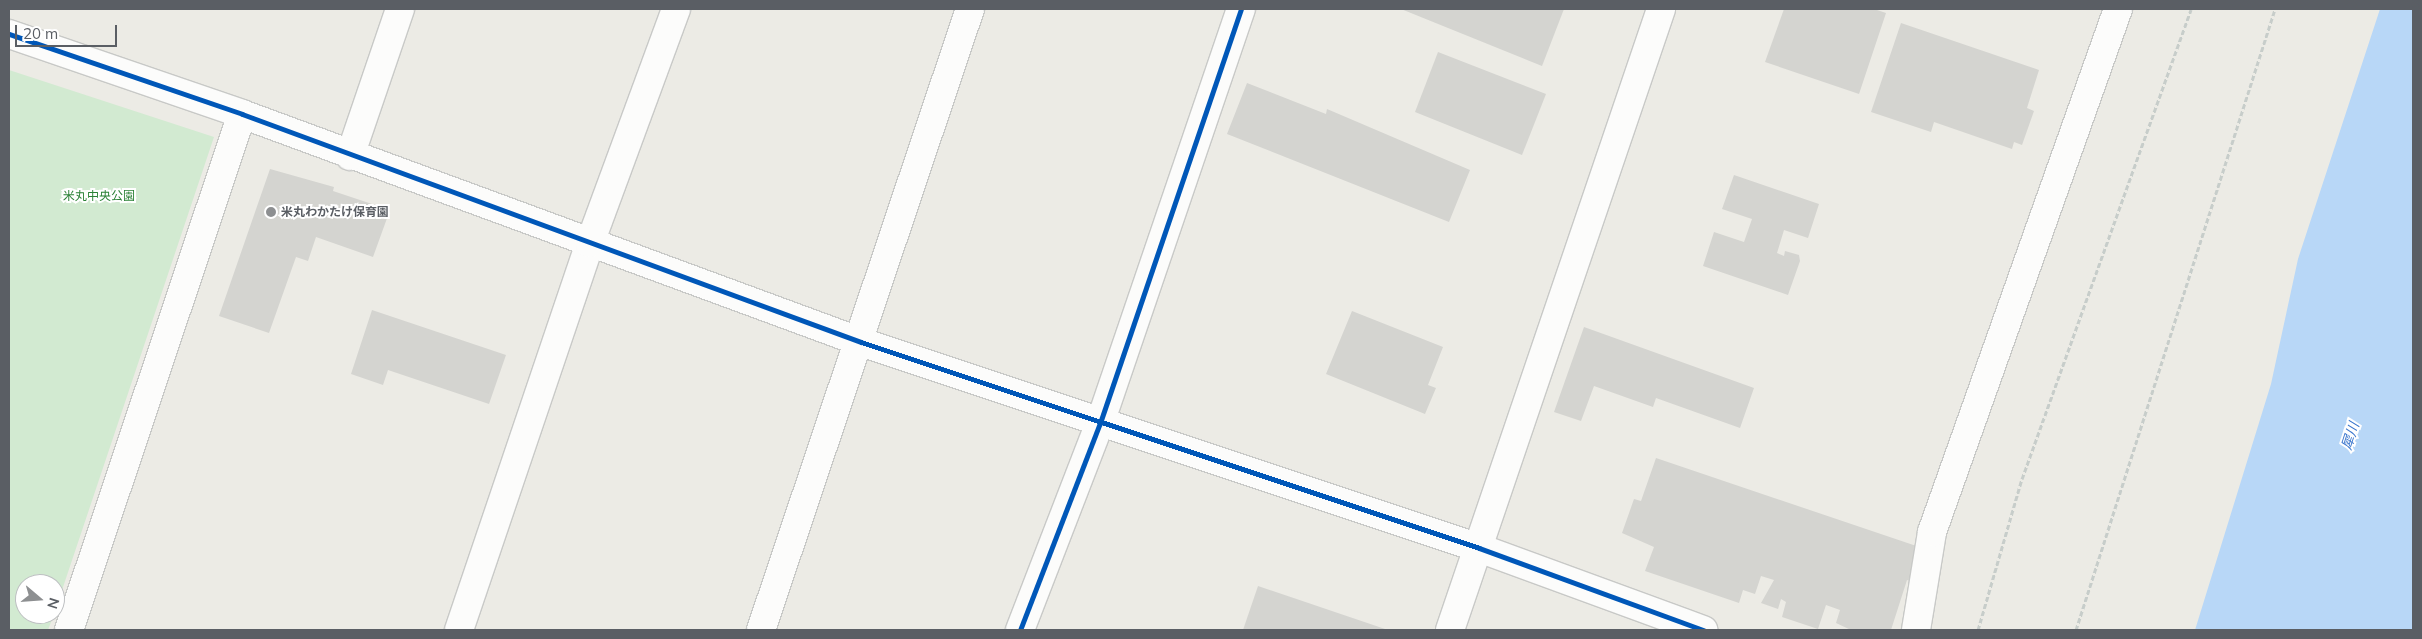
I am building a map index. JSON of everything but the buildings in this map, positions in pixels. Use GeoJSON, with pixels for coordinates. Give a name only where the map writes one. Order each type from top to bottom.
{"type":"FeatureCollection","features":[{"type":"Feature","properties":{"kind":"street"},"geometry":{"type":"LineString","coordinates":[[350,156],[400,9]]}},
{"type":"Feature","properties":{"kind":"street"},"geometry":{"type":"LineString","coordinates":[[459,630],[590,243],[676,9]]}},
{"type":"Feature","properties":{"kind":"street"},"geometry":{"type":"LineString","coordinates":[[761,630],[862,342],[970,9]]}},
{"type":"Feature","properties":{"kind":"street"},"geometry":{"type":"LineString","coordinates":[[1020,630],[1100,423],[1241,9]]}},
{"type":"Feature","properties":{"kind":"street"},"geometry":{"type":"LineString","coordinates":[[1450,630],[1661,9]]}},
{"type":"Feature","properties":{"kind":"street"},"geometry":{"type":"LineString","coordinates":[[1916,630],[1932,532],[2118,9]]}},
{"type":"Feature","properties":{"kind":"street"},"geometry":{"type":"LineString","coordinates":[[9,34],[242,114],[350,156],[862,342],[1479,548],[1703,630]]}},
{"type":"Feature","properties":{"kind":"street"},"geometry":{"type":"LineString","coordinates":[[69,630],[242,114]]}},
{"type":"Feature","properties":{"kind":"path"},"geometry":{"type":"LineString","coordinates":[[1978,630],[2022,479],[2191,9]]}},
{"type":"Feature","properties":{"kind":"path"},"geometry":{"type":"LineString","coordinates":[[2076,630],[2274,9]]}},
{"type":"Feature","properties":{"kind":"green space","name":"米丸中央公園"},"geometry":{"type":"Polygon","coordinates":[[[9,70],[214,137],[65,581],[65,574],[15,574],[15,624],[50,624],[48,630],[9,630],[9,70]]]}},
{"type":"Feature","properties":{"kind":"water","name":"犀川"},"geometry":{"type":"Polygon","coordinates":[[[2380,9],[2413,9],[2413,630],[2195,630],[2271,384],[2298,259],[2380,9]]]}},
{"type":"Feature","properties":{"kind":"cycle path"},"geometry":{"type":"LineString","coordinates":[[1020,630],[1100,423],[1241,9]]}},
{"type":"Feature","properties":{"kind":"cycle path"},"geometry":{"type":"LineString","coordinates":[[9,34],[242,114],[861,342],[1479,548],[1703,630]]}},
{"type":"Feature","properties":{"kind":"place","name":"米丸わかたけ保育園"},"geometry":{"type":"Point","coordinates":[271,212]}}]}
